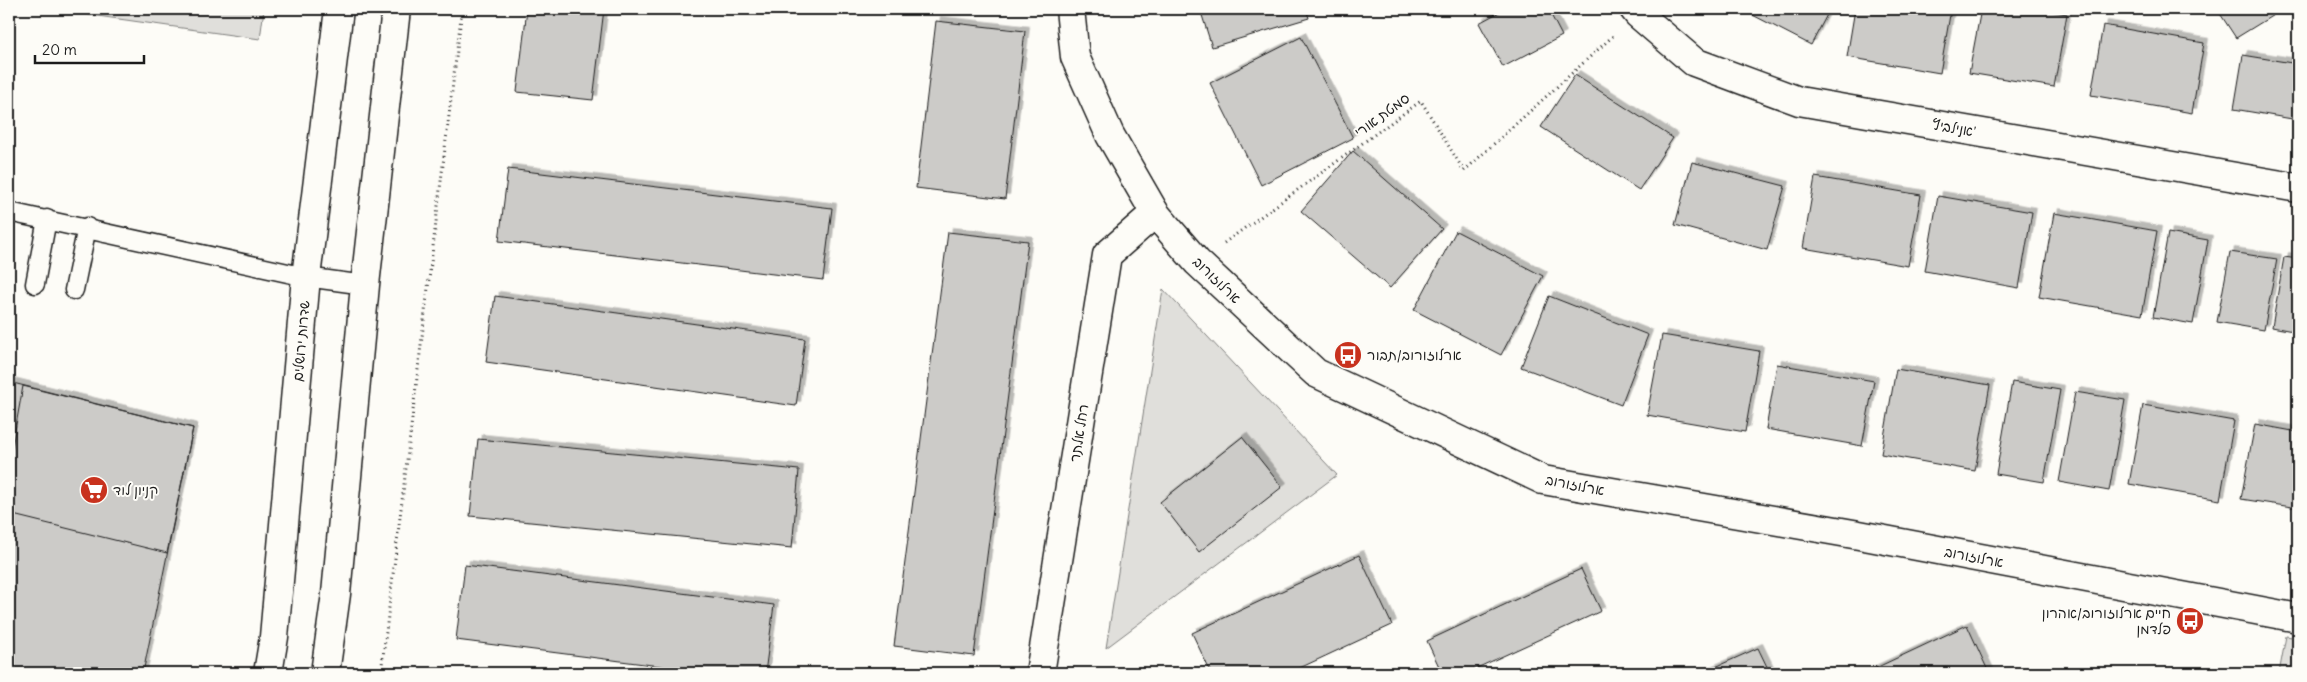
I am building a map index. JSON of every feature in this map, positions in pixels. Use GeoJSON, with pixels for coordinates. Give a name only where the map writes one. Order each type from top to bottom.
{"type":"FeatureCollection","features":[{"type":"Feature","properties":{"kind":"street","name":"שדרות ירושלים"},"geometry":{"type":"LineString","coordinates":[[268,673],[274,637],[306,277],[339,9]]}},
{"type":"Feature","properties":{"kind":"street"},"geometry":{"type":"LineString","coordinates":[[325,673],[336,594],[365,285],[396,9]]}},
{"type":"Feature","properties":{"kind":"street","name":"ארלוזורוב"},"geometry":{"type":"LineString","coordinates":[[1070,9],[1075,57],[1110,135],[1155,214],[1197,262],[1316,373],[1543,480],[1868,537],[2298,618]]}},
{"type":"Feature","properties":{"kind":"street","name":"אנילביץ'"},"geometry":{"type":"LineString","coordinates":[[1636,11],[1694,62],[1799,101],[2298,188]]}},
{"type":"Feature","properties":{"kind":"street","name":"רחל אלתר"},"geometry":{"type":"LineString","coordinates":[[1040,673],[1107,255],[1155,214]]}},
{"type":"Feature","properties":{"kind":"lane"},"geometry":{"type":"LineString","coordinates":[[9,212],[87,227],[306,277],[365,285]]}},
{"type":"Feature","properties":{"kind":"lane"},"geometry":{"type":"LineString","coordinates":[[35,284],[47,219]]}},
{"type":"Feature","properties":{"kind":"lane"},"geometry":{"type":"LineString","coordinates":[[74,290],[87,227]]}},
{"type":"Feature","properties":{"kind":"path"},"geometry":{"type":"LineString","coordinates":[[381,673],[462,9]]}},
{"type":"Feature","properties":{"kind":"path","name":"סמטת אורי"},"geometry":{"type":"LineString","coordinates":[[1197,262],[1421,101],[1464,171],[1636,11]]}},
{"type":"Feature","properties":{"kind":"shaded area"},"geometry":{"type":"Polygon","coordinates":[[[48,9],[264,9],[260,39],[48,9]]]}},
{"type":"Feature","properties":{"kind":"shaded area"},"geometry":{"type":"Polygon","coordinates":[[[1163,289],[1337,475],[1106,648],[1163,289]]]}},
{"type":"Feature","properties":{"kind":"shaded area"},"geometry":{"type":"Polygon","coordinates":[[[2286,636],[2298,638],[2298,673],[2279,673],[2286,636]]]}},
{"type":"Feature","properties":{"kind":"building"},"geometry":{"type":"Polygon","coordinates":[[[527,9],[604,9],[593,100],[517,92],[527,9]]]}},
{"type":"Feature","properties":{"kind":"building"},"geometry":{"type":"Polygon","coordinates":[[[1200,9],[1306,9],[1309,18],[1212,47],[1200,9]]]}},
{"type":"Feature","properties":{"kind":"building"},"geometry":{"type":"Polygon","coordinates":[[[1505,9],[1548,9],[1562,36],[1503,67],[1479,23],[1505,9]]]}},
{"type":"Feature","properties":{"kind":"building"},"geometry":{"type":"Polygon","coordinates":[[[1741,9],[1830,9],[1811,45],[1741,9]]]}},
{"type":"Feature","properties":{"kind":"building"},"geometry":{"type":"Polygon","coordinates":[[[1855,9],[1951,9],[1940,73],[1847,57],[1855,9]]]}},
{"type":"Feature","properties":{"kind":"building"},"geometry":{"type":"Polygon","coordinates":[[[1981,9],[2038,9],[2067,14],[2054,87],[1969,73],[1981,9]]]}},
{"type":"Feature","properties":{"kind":"building"},"geometry":{"type":"Polygon","coordinates":[[[2217,9],[2272,9],[2275,14],[2236,38],[2217,9]]]}},
{"type":"Feature","properties":{"kind":"building"},"geometry":{"type":"Polygon","coordinates":[[[936,21],[1025,31],[1005,199],[916,188],[936,21]]]}},
{"type":"Feature","properties":{"kind":"building"},"geometry":{"type":"Polygon","coordinates":[[[2103,25],[2204,43],[2192,113],[2091,95],[2103,25]]]}},
{"type":"Feature","properties":{"kind":"building"},"geometry":{"type":"Polygon","coordinates":[[[1301,37],[1353,138],[1261,185],[1210,83],[1301,37]]]}},
{"type":"Feature","properties":{"kind":"building"},"geometry":{"type":"Polygon","coordinates":[[[2243,55],[2298,64],[2298,120],[2234,109],[2243,55]]]}},
{"type":"Feature","properties":{"kind":"building"},"geometry":{"type":"Polygon","coordinates":[[[1575,75],[1673,138],[1639,190],[1541,127],[1575,75]]]}},
{"type":"Feature","properties":{"kind":"building"},"geometry":{"type":"Polygon","coordinates":[[[1353,151],[1442,229],[1390,288],[1301,211],[1353,151]]]}},
{"type":"Feature","properties":{"kind":"building"},"geometry":{"type":"Polygon","coordinates":[[[1692,162],[1785,186],[1767,250],[1675,225],[1692,162]]]}},
{"type":"Feature","properties":{"kind":"building"},"geometry":{"type":"Polygon","coordinates":[[[508,169],[832,208],[823,280],[499,241],[508,169]]]}},
{"type":"Feature","properties":{"kind":"building"},"geometry":{"type":"Polygon","coordinates":[[[1815,177],[1921,195],[1908,266],[1803,248],[1815,177]]]}},
{"type":"Feature","properties":{"kind":"building"},"geometry":{"type":"Polygon","coordinates":[[[1938,196],[2032,212],[2019,288],[1925,271],[1938,196]]]}},
{"type":"Feature","properties":{"kind":"building"},"geometry":{"type":"Polygon","coordinates":[[[2054,213],[2157,231],[2142,315],[2039,297],[2054,213]]]}},
{"type":"Feature","properties":{"kind":"building"},"geometry":{"type":"Polygon","coordinates":[[[1456,231],[1543,276],[1501,355],[1414,310],[1456,231]]]}},
{"type":"Feature","properties":{"kind":"building"},"geometry":{"type":"Polygon","coordinates":[[[948,232],[1028,241],[974,656],[894,646],[948,232]]]}},
{"type":"Feature","properties":{"kind":"building"},"geometry":{"type":"Polygon","coordinates":[[[2168,233],[2208,240],[2193,324],[2153,317],[2168,233]]]}},
{"type":"Feature","properties":{"kind":"building"},"geometry":{"type":"Polygon","coordinates":[[[2230,252],[2277,259],[2264,330],[2217,322],[2230,252]]]}},
{"type":"Feature","properties":{"kind":"building"},"geometry":{"type":"Polygon","coordinates":[[[2284,257],[2298,259],[2298,332],[2272,327],[2284,257]]]}},
{"type":"Feature","properties":{"kind":"building"},"geometry":{"type":"Polygon","coordinates":[[[495,296],[805,339],[796,406],[486,362],[495,296]]]}},
{"type":"Feature","properties":{"kind":"building"},"geometry":{"type":"Polygon","coordinates":[[[1549,296],[1648,335],[1621,405],[1521,367],[1549,296]]]}},
{"type":"Feature","properties":{"kind":"building"},"geometry":{"type":"Polygon","coordinates":[[[1662,335],[1759,351],[1745,432],[1647,415],[1662,335]]]}},
{"type":"Feature","properties":{"kind":"building"},"geometry":{"type":"Polygon","coordinates":[[[1777,364],[1874,381],[1862,446],[1766,429],[1777,364]]]}},
{"type":"Feature","properties":{"kind":"building"},"geometry":{"type":"Polygon","coordinates":[[[1896,369],[1990,385],[1975,471],[1881,454],[1896,369]]]}},
{"type":"Feature","properties":{"kind":"building","name":"קניון לוד"},"geometry":{"type":"Polygon","coordinates":[[[9,382],[193,428],[143,673],[9,673],[9,382]]]}},
{"type":"Feature","properties":{"kind":"building"},"geometry":{"type":"Polygon","coordinates":[[[2012,382],[2060,390],[2044,482],[1996,474],[2012,382]]]}},
{"type":"Feature","properties":{"kind":"building"},"geometry":{"type":"Polygon","coordinates":[[[23,386],[193,428],[167,553],[9,514],[9,464],[23,386]]]}},
{"type":"Feature","properties":{"kind":"building"},"geometry":{"type":"Polygon","coordinates":[[[2075,392],[2125,400],[2109,491],[2059,482],[2075,392]]]}},
{"type":"Feature","properties":{"kind":"building"},"geometry":{"type":"Polygon","coordinates":[[[2143,405],[2234,421],[2220,500],[2129,484],[2143,405]]]}},
{"type":"Feature","properties":{"kind":"building"},"geometry":{"type":"Polygon","coordinates":[[[2255,424],[2298,432],[2298,508],[2241,499],[2255,424]]]}},
{"type":"Feature","properties":{"kind":"building"},"geometry":{"type":"Polygon","coordinates":[[[1242,437],[1282,487],[1199,552],[1160,502],[1242,437]]]}},
{"type":"Feature","properties":{"kind":"building"},"geometry":{"type":"Polygon","coordinates":[[[478,439],[799,470],[792,548],[470,516],[478,439]]]}},
{"type":"Feature","properties":{"kind":"building"},"geometry":{"type":"Polygon","coordinates":[[[1359,555],[1392,625],[1289,673],[1211,673],[1192,633],[1359,555]]]}},
{"type":"Feature","properties":{"kind":"building"},"geometry":{"type":"Polygon","coordinates":[[[465,565],[774,605],[765,673],[715,673],[456,640],[465,565]]]}},
{"type":"Feature","properties":{"kind":"building"},"geometry":{"type":"Polygon","coordinates":[[[1581,569],[1601,611],[1466,673],[1442,673],[1427,641],[1581,569]]]}},
{"type":"Feature","properties":{"kind":"building"},"geometry":{"type":"Polygon","coordinates":[[[1967,625],[1989,673],[1865,673],[1967,625]]]}},
{"type":"Feature","properties":{"kind":"building"},"geometry":{"type":"Polygon","coordinates":[[[1758,648],[1770,673],[1702,673],[1758,648]]]}},
{"type":"Feature","properties":{"kind":"place","name":"ארלוזורוב/תבור"},"geometry":{"type":"Point","coordinates":[1348,355]}},
{"type":"Feature","properties":{"kind":"place","name":"קניון לוד"},"geometry":{"type":"Point","coordinates":[94,490]}},
{"type":"Feature","properties":{"kind":"place","name":"חיים ארלוזורוב/אהרון פלדמן"},"geometry":{"type":"Point","coordinates":[2190,621]}}]}
